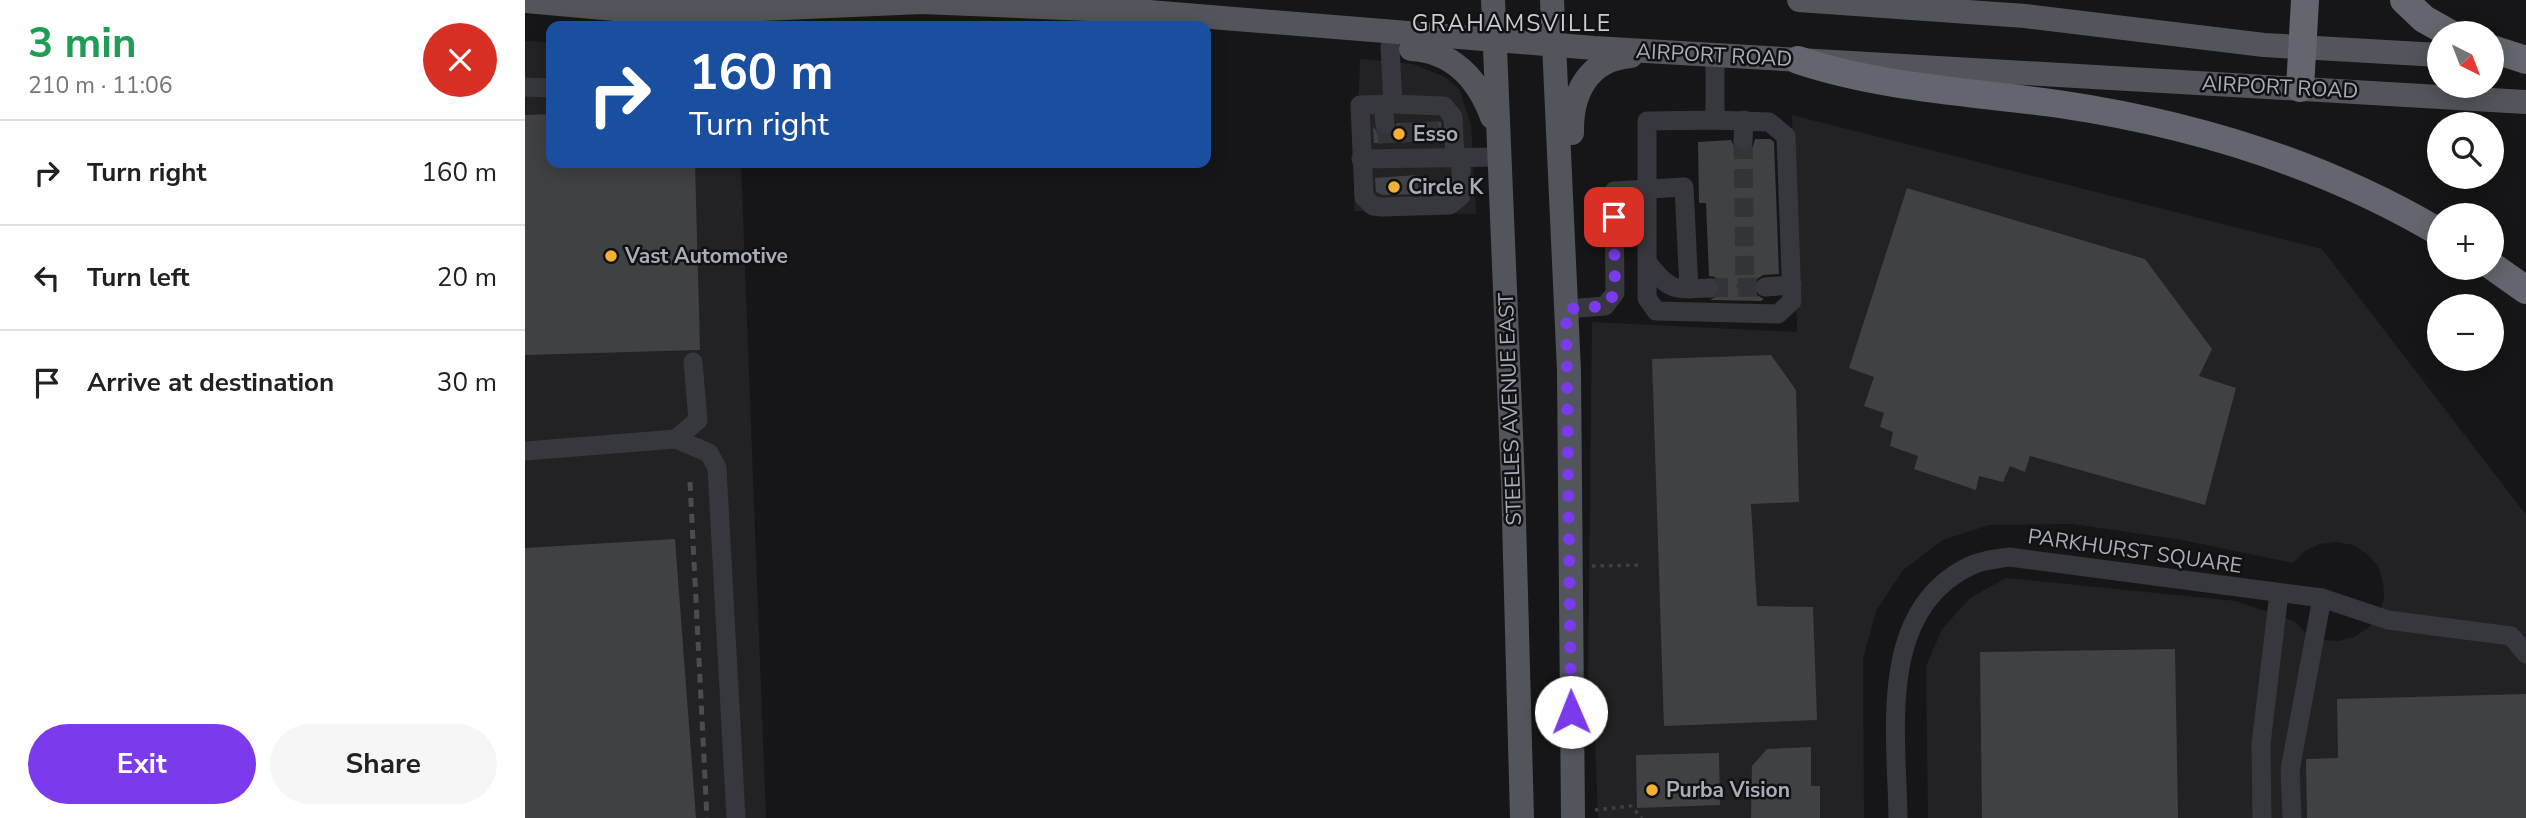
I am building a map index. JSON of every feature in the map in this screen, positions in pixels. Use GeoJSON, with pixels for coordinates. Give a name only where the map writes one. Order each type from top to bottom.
{"type":"FeatureCollection","features":[{"type":"Feature","properties":{"kind":"highway"},"geometry":{"type":"LineString","coordinates":[[2300,88],[2305,0]]}},
{"type":"Feature","properties":{"kind":"highway"},"geometry":{"type":"LineString","coordinates":[[2404,0],[2428,21]]}},
{"type":"Feature","properties":{"kind":"highway"},"geometry":{"type":"LineString","coordinates":[[2504,53],[2526,60]]}},
{"type":"Feature","properties":{"kind":"highway"},"geometry":{"type":"LineString","coordinates":[[1798,60],[1842,75],[2086,108],[2212,135],[2259,149],[2343,182],[2427,226]]}},
{"type":"Feature","properties":{"kind":"highway"},"geometry":{"type":"LineString","coordinates":[[2504,274],[2526,290]]}},
{"type":"Feature","properties":{"kind":"main road","name":"STEELES AVENUE EAST"},"geometry":{"type":"LineString","coordinates":[[1493,0],[1516,565],[1522,818]]}},
{"type":"Feature","properties":{"kind":"main road"},"geometry":{"type":"LineString","coordinates":[[1552,0],[1584,814]]}},
{"type":"Feature","properties":{"kind":"main road","name":"AIRPORT ROAD"},"geometry":{"type":"LineString","coordinates":[[1799,0],[2025,16],[2302,47],[2427,54]]}},
{"type":"Feature","properties":{"kind":"main road","name":"AIRPORT ROAD"},"geometry":{"type":"LineString","coordinates":[[525,1],[645,18],[718,11],[922,2],[1137,12],[1348,31],[1667,53],[2526,102]]}},
{"type":"Feature","properties":{"kind":"main road"},"geometry":{"type":"LineString","coordinates":[[1348,31],[1375,46],[1432,51],[1459,66],[1481,90],[1499,148]]}},
{"type":"Feature","properties":{"kind":"main road"},"geometry":{"type":"LineString","coordinates":[[1560,182],[1573,158],[1571,112],[1584,82],[1611,59],[1667,53]]}},
{"type":"Feature","properties":{"kind":"main road"},"geometry":{"type":"LineString","coordinates":[[2504,59],[2526,60]]}},
{"type":"Feature","properties":{"kind":"street"},"geometry":{"type":"LineString","coordinates":[[1390,47],[1408,130]]}},
{"type":"Feature","properties":{"kind":"street"},"geometry":{"type":"LineString","coordinates":[[1715,56],[1715,120]]}},
{"type":"Feature","properties":{"kind":"street"},"geometry":{"type":"LineString","coordinates":[[525,87],[546,88]]}},
{"type":"Feature","properties":{"kind":"street"},"geometry":{"type":"LineString","coordinates":[[1361,159],[1408,130],[1444,106],[1453,117],[1458,158],[1462,187],[1457,202],[1450,205],[1382,207],[1373,206],[1364,197],[1361,159],[1360,104],[1408,130],[1458,158],[1499,148]]}},
{"type":"Feature","properties":{"kind":"street"},"geometry":{"type":"LineString","coordinates":[[1715,120],[1744,130],[1769,122],[1786,136],[1792,301],[1778,314],[1656,311],[1647,298],[1647,121],[1715,120]]}},
{"type":"Feature","properties":{"kind":"street"},"geometry":{"type":"LineString","coordinates":[[1566,309],[1605,306],[1615,293],[1614,191],[1684,187],[1689,289]]}},
{"type":"Feature","properties":{"kind":"street"},"geometry":{"type":"LineString","coordinates":[[1648,263],[1661,281],[1674,289],[1709,288]]}},
{"type":"Feature","properties":{"kind":"street"},"geometry":{"type":"LineString","coordinates":[[1765,287],[1792,285]]}},
{"type":"Feature","properties":{"kind":"street"},"geometry":{"type":"LineString","coordinates":[[676,439],[698,419],[694,362]]}},
{"type":"Feature","properties":{"kind":"street"},"geometry":{"type":"LineString","coordinates":[[525,451],[676,439],[709,453],[717,468],[736,818]]}},
{"type":"Feature","properties":{"kind":"street","name":"PARKHURST SQUARE"},"geometry":{"type":"LineString","coordinates":[[1898,818],[1897,685],[1902,652],[1916,615],[1943,585],[1973,565],[2009,557],[2322,598],[2388,620],[2511,636],[2526,654]]}},
{"type":"Feature","properties":{"kind":"street"},"geometry":{"type":"LineString","coordinates":[[2262,818],[2261,744],[2279,593]]}},
{"type":"Feature","properties":{"kind":"street"},"geometry":{"type":"LineString","coordinates":[[2292,818],[2290,770],[2322,598]]}},
{"type":"Feature","properties":{"kind":"path"},"geometry":{"type":"LineString","coordinates":[[1587,567],[1642,565]]}},
{"type":"Feature","properties":{"kind":"path"},"geometry":{"type":"LineString","coordinates":[[1584,814],[1631,806],[1642,818]]}},
{"type":"Feature","properties":{"kind":"shaded area"},"geometry":{"type":"Polygon","coordinates":[[[525,41],[546,42],[546,168],[741,168],[766,818],[525,818],[525,41]]]}},
{"type":"Feature","properties":{"kind":"shaded area"},"geometry":{"type":"Polygon","coordinates":[[[1360,59],[1413,64],[1445,77],[1459,89],[1471,124],[1476,214],[1354,211],[1360,59]]]}},
{"type":"Feature","properties":{"kind":"shaded area"},"geometry":{"type":"Polygon","coordinates":[[[1792,115],[2322,249],[2526,515],[2526,818],[1928,818],[1926,666],[1942,629],[1970,598],[2006,578],[2236,601],[2294,621],[2306,633],[2321,640],[2338,641],[2354,637],[2368,628],[2378,615],[2384,599],[2378,566],[2367,554],[2353,545],[2336,542],[2320,544],[2305,551],[2293,563],[2182,540],[2073,524],[1989,525],[1943,540],[1903,570],[1876,611],[1863,659],[1864,818],[1598,818],[1595,739],[1588,677],[1592,322],[1797,332],[1792,115]]]}},
{"type":"Feature","properties":{"kind":"building","name":"Vast Automotive"},"geometry":{"type":"Polygon","coordinates":[[[546,114],[546,168],[695,168],[700,350],[525,355],[525,115],[546,114]]]}},
{"type":"Feature","properties":{"kind":"building"},"geometry":{"type":"Polygon","coordinates":[[[1441,122],[1442,141],[1374,143],[1373,126],[1379,135],[1386,136],[1393,133],[1397,123],[1441,122]]]}},
{"type":"Feature","properties":{"kind":"building"},"geometry":{"type":"Polygon","coordinates":[[[1755,139],[1770,139],[1774,142],[1779,274],[1763,275],[1754,281],[1753,289],[1755,294],[1764,299],[1761,301],[1710,300],[1720,294],[1721,287],[1715,277],[1709,276],[1706,203],[1699,203],[1698,142],[1731,140],[1736,150],[1743,152],[1753,147],[1755,139]]]}},
{"type":"Feature","properties":{"kind":"building"},"geometry":{"type":"Polygon","coordinates":[[[1417,175],[1419,194],[1383,195],[1376,192],[1375,178],[1417,175]]]}},
{"type":"Feature","properties":{"kind":"building"},"geometry":{"type":"Polygon","coordinates":[[[1907,188],[2145,259],[2212,349],[2199,376],[2236,388],[2205,505],[2030,456],[2025,472],[2010,466],[2003,482],[1979,476],[1976,490],[1914,469],[1918,456],[1890,446],[1893,432],[1880,427],[1884,413],[1864,406],[1874,377],[1849,368],[1907,188]]]}},
{"type":"Feature","properties":{"kind":"building"},"geometry":{"type":"Polygon","coordinates":[[[1771,355],[1796,390],[1799,502],[1751,504],[1757,606],[1813,607],[1817,720],[1664,726],[1652,359],[1771,355]]]}},
{"type":"Feature","properties":{"kind":"building"},"geometry":{"type":"Polygon","coordinates":[[[675,539],[696,818],[525,818],[525,548],[675,539]]]}},
{"type":"Feature","properties":{"kind":"building"},"geometry":{"type":"Polygon","coordinates":[[[2175,649],[2178,818],[1982,818],[1980,652],[2175,649]]]}},
{"type":"Feature","properties":{"kind":"building"},"geometry":{"type":"Polygon","coordinates":[[[2526,694],[2526,818],[2307,818],[2306,759],[2338,758],[2337,699],[2526,694]]]}},
{"type":"Feature","properties":{"kind":"building"},"geometry":{"type":"Polygon","coordinates":[[[1811,747],[1811,786],[1820,786],[1820,818],[1751,818],[1752,766],[1767,749],[1811,747]]]}},
{"type":"Feature","properties":{"kind":"building"},"geometry":{"type":"Polygon","coordinates":[[[1719,753],[1720,805],[1637,808],[1636,755],[1719,753]]]}},
{"type":"Feature","properties":{"kind":"tunnel"},"geometry":{"type":"LineString","coordinates":[[1429,122],[1431,141]]}},
{"type":"Feature","properties":{"kind":"tunnel"},"geometry":{"type":"LineString","coordinates":[[1409,123],[1410,142]]}},
{"type":"Feature","properties":{"kind":"tunnel"},"geometry":{"type":"LineString","coordinates":[[1385,124],[1388,143]]}},
{"type":"Feature","properties":{"kind":"tunnel"},"geometry":{"type":"LineString","coordinates":[[1743,140],[1745,287]]}},
{"type":"Feature","properties":{"kind":"tunnel"},"geometry":{"type":"LineString","coordinates":[[1709,288],[1757,287]]}},
{"type":"Feature","properties":{"kind":"railway"},"geometry":{"type":"LineString","coordinates":[[690,482],[707,818]]}},
{"type":"Feature","properties":{"kind":"place","name":"Esso"},"geometry":{"type":"Point","coordinates":[1399,134]}},
{"type":"Feature","properties":{"kind":"place","name":"Circle K"},"geometry":{"type":"Point","coordinates":[1394,187]}},
{"type":"Feature","properties":{"kind":"place","name":"Vast Automotive"},"geometry":{"type":"Point","coordinates":[611,256]}},
{"type":"Feature","properties":{"kind":"place","name":"Purba Vision"},"geometry":{"type":"Point","coordinates":[1652,790]}},
{"type":"Feature","properties":{"kind":"district","name":"GRAHAMSVILLE"},"geometry":{"type":"Point","coordinates":[1512,23]}},
{"type":"Feature","properties":{"kind":"route"},"geometry":{"type":"LineString","coordinates":[[1571,712],[1569,371],[1566,309],[1605,306],[1615,293],[1614,217]]}}]}
